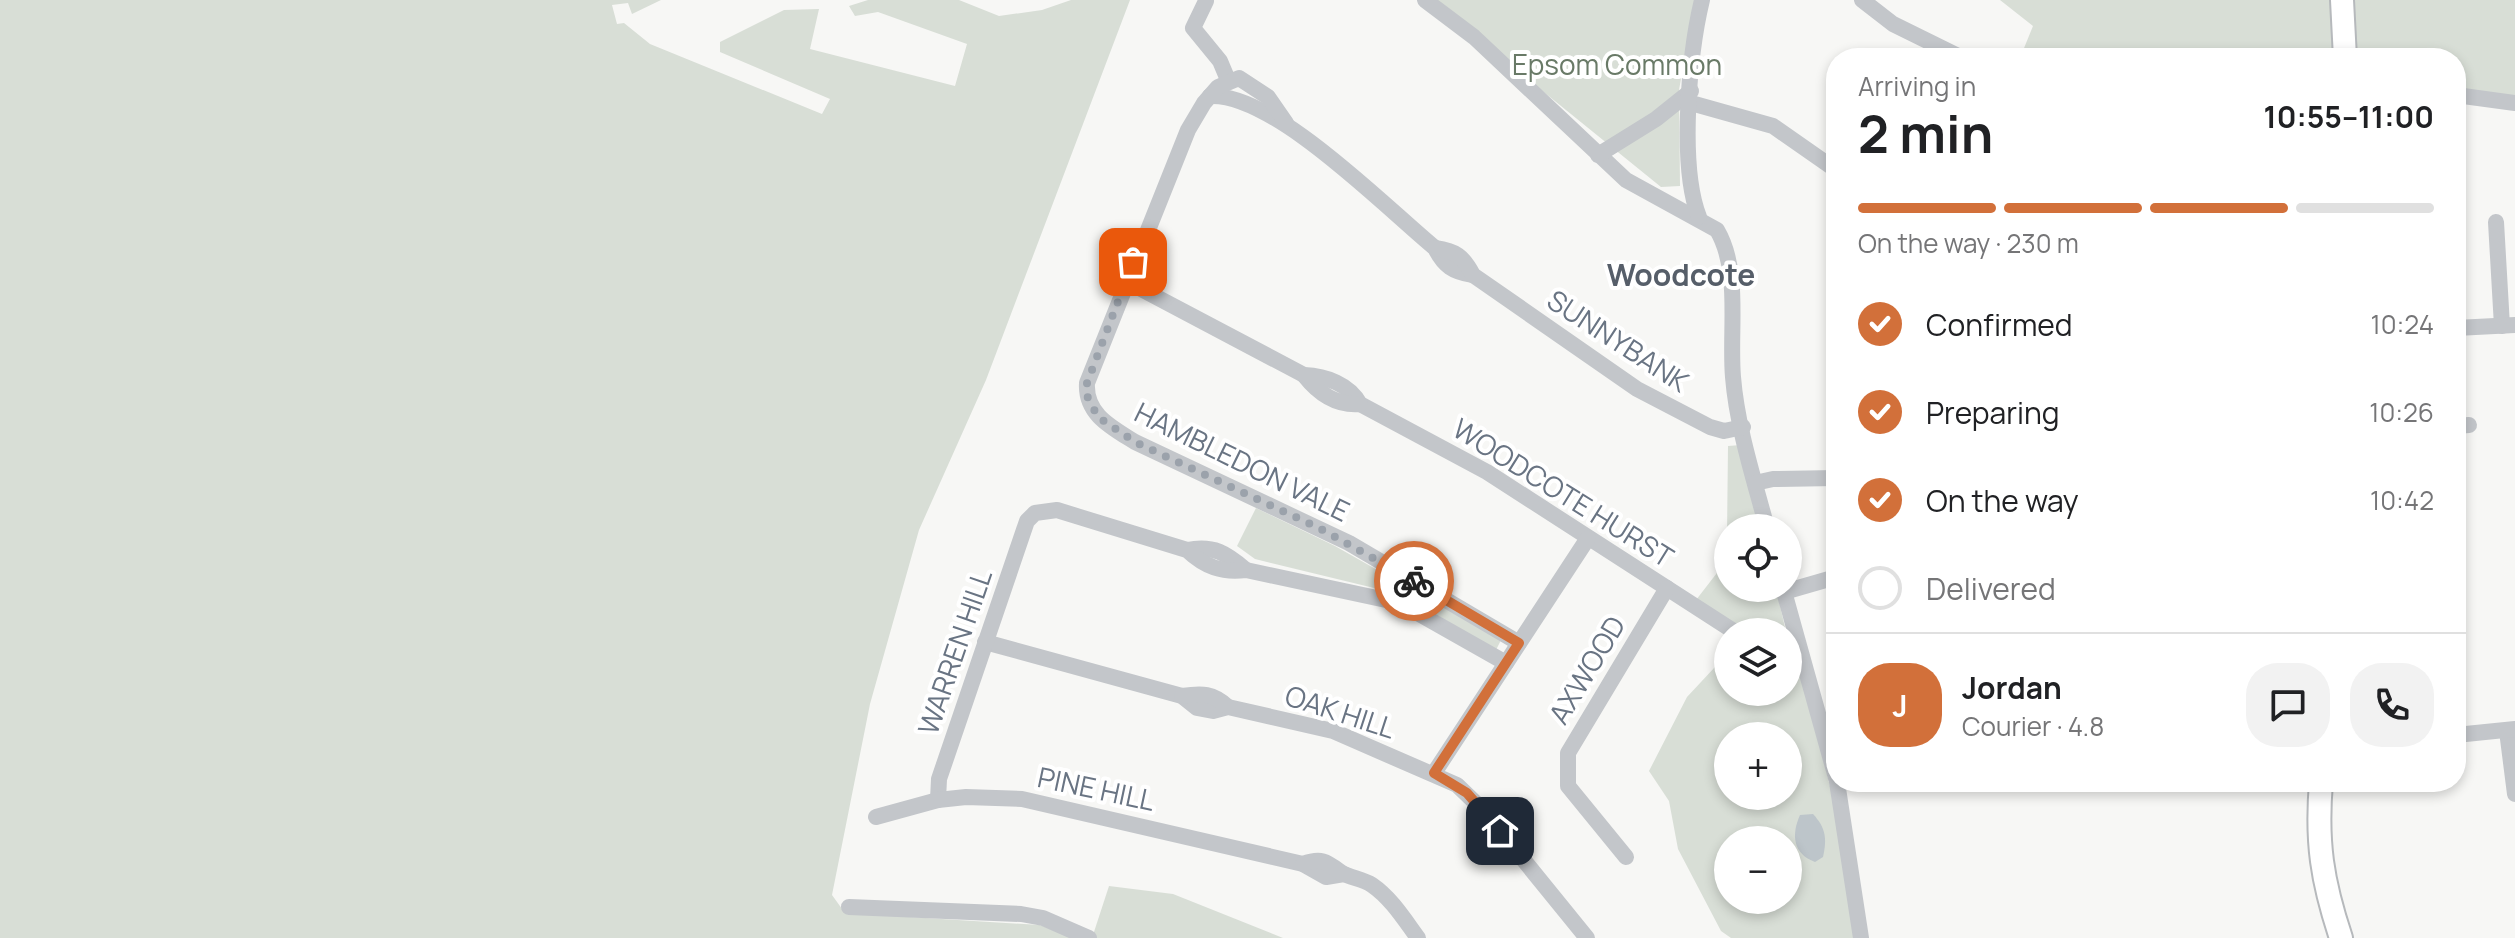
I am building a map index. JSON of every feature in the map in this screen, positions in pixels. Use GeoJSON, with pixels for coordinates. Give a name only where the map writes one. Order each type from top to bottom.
{"type":"FeatureCollection","features":[{"type":"Feature","properties":{"kind":"highway"},"geometry":{"type":"LineString","coordinates":[[2342,0],[2344,48]]}},
{"type":"Feature","properties":{"kind":"highway"},"geometry":{"type":"LineString","coordinates":[[2320,792],[2318,840],[2321,875],[2341,938]]}},
{"type":"Feature","properties":{"kind":"street"},"geometry":{"type":"LineString","coordinates":[[1425,0],[1506,65],[1598,155],[1655,198],[1699,217],[1717,230],[1728,258],[1733,379],[1763,514]]}},
{"type":"Feature","properties":{"kind":"street"},"geometry":{"type":"LineString","coordinates":[[1699,217],[1690,194],[1687,173],[1691,97],[1702,0]]}},
{"type":"Feature","properties":{"kind":"street"},"geometry":{"type":"LineString","coordinates":[[1862,0],[1906,31],[1941,48]]}},
{"type":"Feature","properties":{"kind":"street"},"geometry":{"type":"LineString","coordinates":[[1126,281],[1174,157],[1210,96],[1228,80],[1220,61],[1193,28],[1206,1]]}},
{"type":"Feature","properties":{"kind":"street","name":"SUNNYBANK"},"geometry":{"type":"LineString","coordinates":[[1228,80],[1239,78],[1251,83],[1268,97],[1286,123]]}},
{"type":"Feature","properties":{"kind":"street","name":"SUNNYBANK"},"geometry":{"type":"LineString","coordinates":[[1210,96],[1236,97],[1286,123],[1435,248],[1453,250],[1465,259],[1473,275],[1637,389],[1710,427],[1724,431],[1743,427]]}},
{"type":"Feature","properties":{"kind":"street"},"geometry":{"type":"LineString","coordinates":[[2466,96],[2515,103]]}},
{"type":"Feature","properties":{"kind":"street"},"geometry":{"type":"LineString","coordinates":[[1598,155],[1691,97]]}},
{"type":"Feature","properties":{"kind":"street"},"geometry":{"type":"LineString","coordinates":[[1691,97],[1773,126],[1826,163]]}},
{"type":"Feature","properties":{"kind":"street"},"geometry":{"type":"LineString","coordinates":[[2466,327],[2508,325],[2496,222]]}},
{"type":"Feature","properties":{"kind":"street","name":"WOODCOTE HURST"},"geometry":{"type":"LineString","coordinates":[[1126,281],[1304,375],[1315,389],[1341,404],[1360,404],[1487,472],[1714,618]]}},
{"type":"Feature","properties":{"kind":"street","name":"HAMBLEDON VALE"},"geometry":{"type":"LineString","coordinates":[[1126,281],[1087,383],[1091,406],[1107,425],[1158,454],[1349,543],[1519,643]]}},
{"type":"Feature","properties":{"kind":"street"},"geometry":{"type":"LineString","coordinates":[[1755,483],[1826,479]]}},
{"type":"Feature","properties":{"kind":"street","name":"WARREN HILL"},"geometry":{"type":"LineString","coordinates":[[938,800],[939,779],[985,642],[1027,521],[1035,513],[1057,510],[1187,550],[1207,546],[1227,553],[1246,570],[1400,603],[1506,663]]}},
{"type":"Feature","properties":{"kind":"street"},"geometry":{"type":"LineString","coordinates":[[1434,773],[1588,538]]}},
{"type":"Feature","properties":{"kind":"street"},"geometry":{"type":"LineString","coordinates":[[1802,586],[1826,580]]}},
{"type":"Feature","properties":{"kind":"street","name":"AXWOOD"},"geometry":{"type":"LineString","coordinates":[[1626,857],[1568,786],[1567,761],[1577,735],[1667,588]]}},
{"type":"Feature","properties":{"kind":"street"},"geometry":{"type":"LineString","coordinates":[[1787,602],[1826,743]]}},
{"type":"Feature","properties":{"kind":"street","name":"OAK HILL"},"geometry":{"type":"LineString","coordinates":[[985,642],[1182,696],[1197,708],[1213,711],[1228,707],[1333,731],[1434,773],[1457,785],[1483,810],[1587,938]]}},
{"type":"Feature","properties":{"kind":"street"},"geometry":{"type":"LineString","coordinates":[[2466,734],[2511,730],[2515,794]]}},
{"type":"Feature","properties":{"kind":"street"},"geometry":{"type":"LineString","coordinates":[[1838,792],[1861,938]]}},
{"type":"Feature","properties":{"kind":"street","name":"PINE HILL"},"geometry":{"type":"LineString","coordinates":[[876,817],[938,800],[1022,799],[1084,810],[1303,864],[1326,877],[1344,874],[1378,889],[1418,938]]}},
{"type":"Feature","properties":{"kind":"street"},"geometry":{"type":"LineString","coordinates":[[849,907],[1021,914],[1043,918],[1089,938]]}},
{"type":"Feature","properties":{"kind":"green space"},"geometry":{"type":"Polygon","coordinates":[[[0,0],[661,0],[632,14],[628,3],[612,5],[617,24],[624,23],[650,44],[822,114],[830,99],[720,52],[720,42],[784,10],[819,9],[810,49],[955,86],[967,44],[878,12],[855,16],[849,6],[868,0],[959,0],[999,16],[1042,10],[1071,0],[1130,0],[986,380],[919,530],[870,704],[832,895],[845,913],[1040,925],[1072,938],[0,938],[0,0]]]}},
{"type":"Feature","properties":{"kind":"green space","name":"Epsom Common"},"geometry":{"type":"Polygon","coordinates":[[[1430,0],[1695,0],[1679,90],[1680,186],[1661,187],[1430,0]]]}},
{"type":"Feature","properties":{"kind":"green space"},"geometry":{"type":"Polygon","coordinates":[[[2000,0],[2515,0],[2515,100],[2466,93],[2466,48],[2024,48],[2033,26],[2000,0]]]}},
{"type":"Feature","properties":{"kind":"green space"},"geometry":{"type":"Polygon","coordinates":[[[1741,445],[1758,514],[1727,514],[1728,446],[1741,445]]]}},
{"type":"Feature","properties":{"kind":"green space"},"geometry":{"type":"Polygon","coordinates":[[[1256,508],[1335,546],[1501,640],[1496,650],[1403,595],[1255,559],[1237,546],[1256,508]]]}},
{"type":"Feature","properties":{"kind":"green space"},"geometry":{"type":"Polygon","coordinates":[[[1714,577],[1714,602],[1779,602],[1783,618],[1726,618],[1696,600],[1714,577]]]}},
{"type":"Feature","properties":{"kind":"green space"},"geometry":{"type":"Polygon","coordinates":[[[1714,668],[1714,706],[1802,706],[1802,675],[1826,770],[1826,792],[1831,792],[1833,798],[1856,938],[1731,938],[1721,931],[1678,849],[1669,801],[1649,771],[1687,697],[1714,668]]]}},
{"type":"Feature","properties":{"kind":"green space"},"geometry":{"type":"Polygon","coordinates":[[[1109,886],[1173,894],[1283,938],[1092,938],[1109,886]]]}},
{"type":"Feature","properties":{"kind":"shaded area"},"geometry":{"type":"Polygon","coordinates":[[[1813,814],[1823,829],[1823,857],[1815,862],[1802,854],[1802,826],[1796,826],[1800,815],[1813,814]]]}},
{"type":"Feature","properties":{"kind":"way so far"},"geometry":{"type":"LineString","coordinates":[[1133,262],[1087,383],[1087,396],[1098,417],[1158,454],[1319,528],[1414,581]]}},
{"type":"Feature","properties":{"kind":"district","name":"Woodcote"},"geometry":{"type":"Point","coordinates":[1681,276]}},
{"type":"Feature","properties":{"kind":"route"},"geometry":{"type":"LineString","coordinates":[[1414,581],[1519,643],[1434,773],[1467,793],[1500,831]]}}]}
